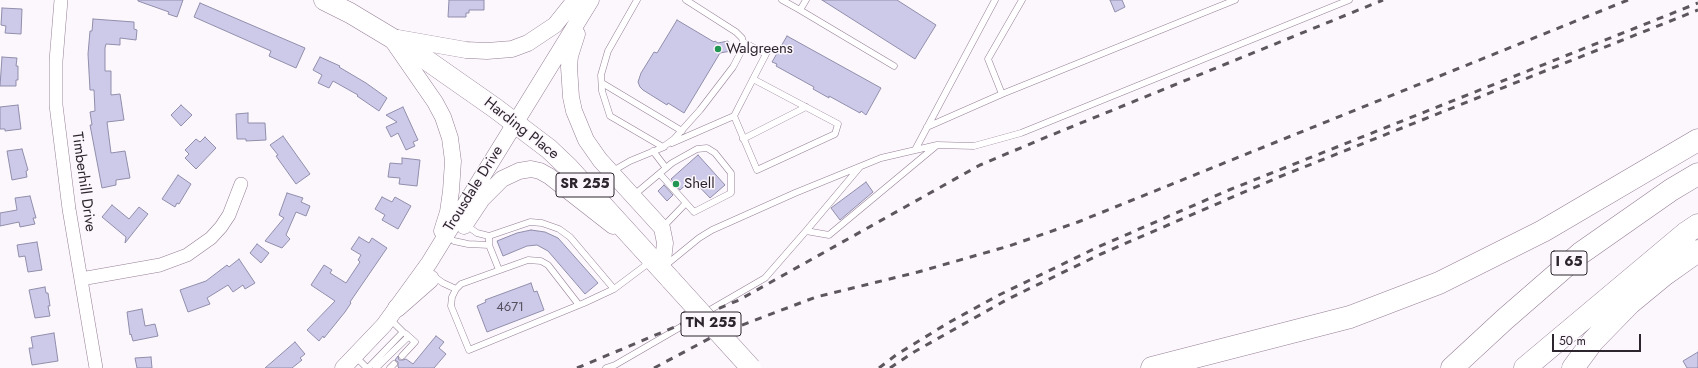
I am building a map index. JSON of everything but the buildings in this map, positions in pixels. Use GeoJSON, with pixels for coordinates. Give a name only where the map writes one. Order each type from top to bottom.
{"type":"FeatureCollection","features":[{"type":"Feature","properties":{"kind":"highway"},"geometry":{"type":"LineString","coordinates":[[1152,368],[1350,317],[1439,283],[1543,231],[1698,140]]}},
{"type":"Feature","properties":{"kind":"highway","name":"I 65"},"geometry":{"type":"LineString","coordinates":[[1452,368],[1505,319],[1581,253],[1671,190],[1698,174]]}},
{"type":"Feature","properties":{"kind":"highway"},"geometry":{"type":"LineString","coordinates":[[1525,368],[1686,233],[1698,225]]}},
{"type":"Feature","properties":{"kind":"highway"},"geometry":{"type":"LineString","coordinates":[[1573,368],[1590,345],[1630,303],[1664,275],[1698,251]]}},
{"type":"Feature","properties":{"kind":"main road","name":"Harding Place"},"geometry":{"type":"LineString","coordinates":[[324,0],[390,37],[468,88],[549,149],[568,167],[751,368]]}},
{"type":"Feature","properties":{"kind":"main road"},"geometry":{"type":"LineString","coordinates":[[393,313],[429,275]]}},
{"type":"Feature","properties":{"kind":"street","name":"Timberhill Drive"},"geometry":{"type":"LineString","coordinates":[[61,0],[56,61],[56,105],[69,209],[96,368]]}},
{"type":"Feature","properties":{"kind":"street"},"geometry":{"type":"LineString","coordinates":[[390,37],[466,50],[487,51],[512,48],[532,40],[584,4]]}},
{"type":"Feature","properties":{"kind":"street"},"geometry":{"type":"LineString","coordinates":[[429,275],[454,241],[460,222],[502,179],[524,170],[536,170],[555,180],[658,266],[665,243],[662,228],[600,160],[586,140],[576,116],[571,97],[569,79],[570,56],[584,4]]}},
{"type":"Feature","properties":{"kind":"street","name":"Trousdale Drive"},"geometry":{"type":"LineString","coordinates":[[429,275],[434,255],[460,222],[584,4]]}},
{"type":"Feature","properties":{"kind":"street"},"geometry":{"type":"LineString","coordinates":[[390,37],[435,102],[443,117],[450,138],[453,161],[451,191],[448,212],[434,255]]}},
{"type":"Feature","properties":{"kind":"street"},"geometry":{"type":"LineString","coordinates":[[81,279],[160,265],[187,255],[211,238],[221,227],[235,202],[241,184]]}},
{"type":"Feature","properties":{"kind":"street"},"geometry":{"type":"LineString","coordinates":[[343,368],[393,313]]}},
{"type":"Feature","properties":{"kind":"lane"},"geometry":{"type":"LineString","coordinates":[[637,0],[608,51],[603,65],[602,91],[610,116],[663,147]]}},
{"type":"Feature","properties":{"kind":"lane"},"geometry":{"type":"LineString","coordinates":[[611,172],[653,151],[734,116],[766,54],[743,42],[736,32],[686,0]]}},
{"type":"Feature","properties":{"kind":"lane"},"geometry":{"type":"LineString","coordinates":[[782,0],[894,66]]}},
{"type":"Feature","properties":{"kind":"lane"},"geometry":{"type":"LineString","coordinates":[[800,10],[806,0]]}},
{"type":"Feature","properties":{"kind":"lane"},"geometry":{"type":"LineString","coordinates":[[915,150],[995,0]]}},
{"type":"Feature","properties":{"kind":"lane"},"geometry":{"type":"LineString","coordinates":[[1002,94],[988,59],[1022,0]]}},
{"type":"Feature","properties":{"kind":"lane"},"geometry":{"type":"LineString","coordinates":[[927,127],[1002,94],[1235,0]]}},
{"type":"Feature","properties":{"kind":"lane"},"geometry":{"type":"LineString","coordinates":[[579,306],[548,265],[541,261],[528,260],[461,284],[456,289],[452,297],[451,306],[469,350],[579,306],[658,266],[712,230],[795,193],[881,158],[937,145],[974,146],[1021,132],[1350,0]]}},
{"type":"Feature","properties":{"kind":"lane"},"geometry":{"type":"LineString","coordinates":[[663,147],[682,131],[733,67],[744,46],[743,42]]}},
{"type":"Feature","properties":{"kind":"lane"},"geometry":{"type":"LineString","coordinates":[[734,116],[757,170],[835,134],[838,124],[753,79]]}},
{"type":"Feature","properties":{"kind":"lane"},"geometry":{"type":"LineString","coordinates":[[602,83],[682,131]]}},
{"type":"Feature","properties":{"kind":"lane"},"geometry":{"type":"LineString","coordinates":[[743,139],[806,106]]}},
{"type":"Feature","properties":{"kind":"lane"},"geometry":{"type":"LineString","coordinates":[[806,231],[830,235],[937,145]]}},
{"type":"Feature","properties":{"kind":"lane"},"geometry":{"type":"LineString","coordinates":[[633,196],[666,168],[697,149],[707,148],[716,153],[730,173],[731,193],[694,212],[660,174]]}},
{"type":"Feature","properties":{"kind":"lane"},"geometry":{"type":"LineString","coordinates":[[653,151],[666,168]]}},
{"type":"Feature","properties":{"kind":"lane"},"geometry":{"type":"LineString","coordinates":[[606,368],[622,361],[765,278],[860,167]]}},
{"type":"Feature","properties":{"kind":"lane"},"geometry":{"type":"LineString","coordinates":[[662,228],[686,203]]}},
{"type":"Feature","properties":{"kind":"lane"},"geometry":{"type":"LineString","coordinates":[[460,222],[477,233],[489,236],[525,223],[536,222],[551,226],[570,237],[614,289]]}},
{"type":"Feature","properties":{"kind":"lane"},"geometry":{"type":"LineString","coordinates":[[489,236],[489,245],[499,270]]}},
{"type":"Feature","properties":{"kind":"lane"},"geometry":{"type":"LineString","coordinates":[[454,241],[468,244],[489,245]]}},
{"type":"Feature","properties":{"kind":"lane"},"geometry":{"type":"LineString","coordinates":[[429,275],[456,289]]}},
{"type":"Feature","properties":{"kind":"lane"},"geometry":{"type":"LineString","coordinates":[[393,313],[403,332],[415,342],[402,356]]}},
{"type":"Feature","properties":{"kind":"lane"},"geometry":{"type":"LineString","coordinates":[[355,356],[367,368],[403,332]]}},
{"type":"Feature","properties":{"kind":"lane"},"geometry":{"type":"LineString","coordinates":[[376,368],[408,337]]}},
{"type":"Feature","properties":{"kind":"railway"},"geometry":{"type":"LineString","coordinates":[[577,368],[739,300],[980,165],[1383,0]]}},
{"type":"Feature","properties":{"kind":"railway"},"geometry":{"type":"LineString","coordinates":[[654,368],[716,335],[816,297],[918,272],[1009,246],[1078,222],[1628,0]]}},
{"type":"Feature","properties":{"kind":"railway"},"geometry":{"type":"LineString","coordinates":[[879,368],[896,355],[948,323],[999,295],[1098,247],[1229,190],[1698,3]]}},
{"type":"Feature","properties":{"kind":"railway"},"geometry":{"type":"LineString","coordinates":[[890,368],[914,352],[1008,299],[1101,254],[1279,177],[1698,10]]}},
{"type":"Feature","properties":{"kind":"place","name":"Walgreens"},"geometry":{"type":"Point","coordinates":[718,49]}},
{"type":"Feature","properties":{"kind":"place","name":"Shell"},"geometry":{"type":"Point","coordinates":[676,184]}}]}
